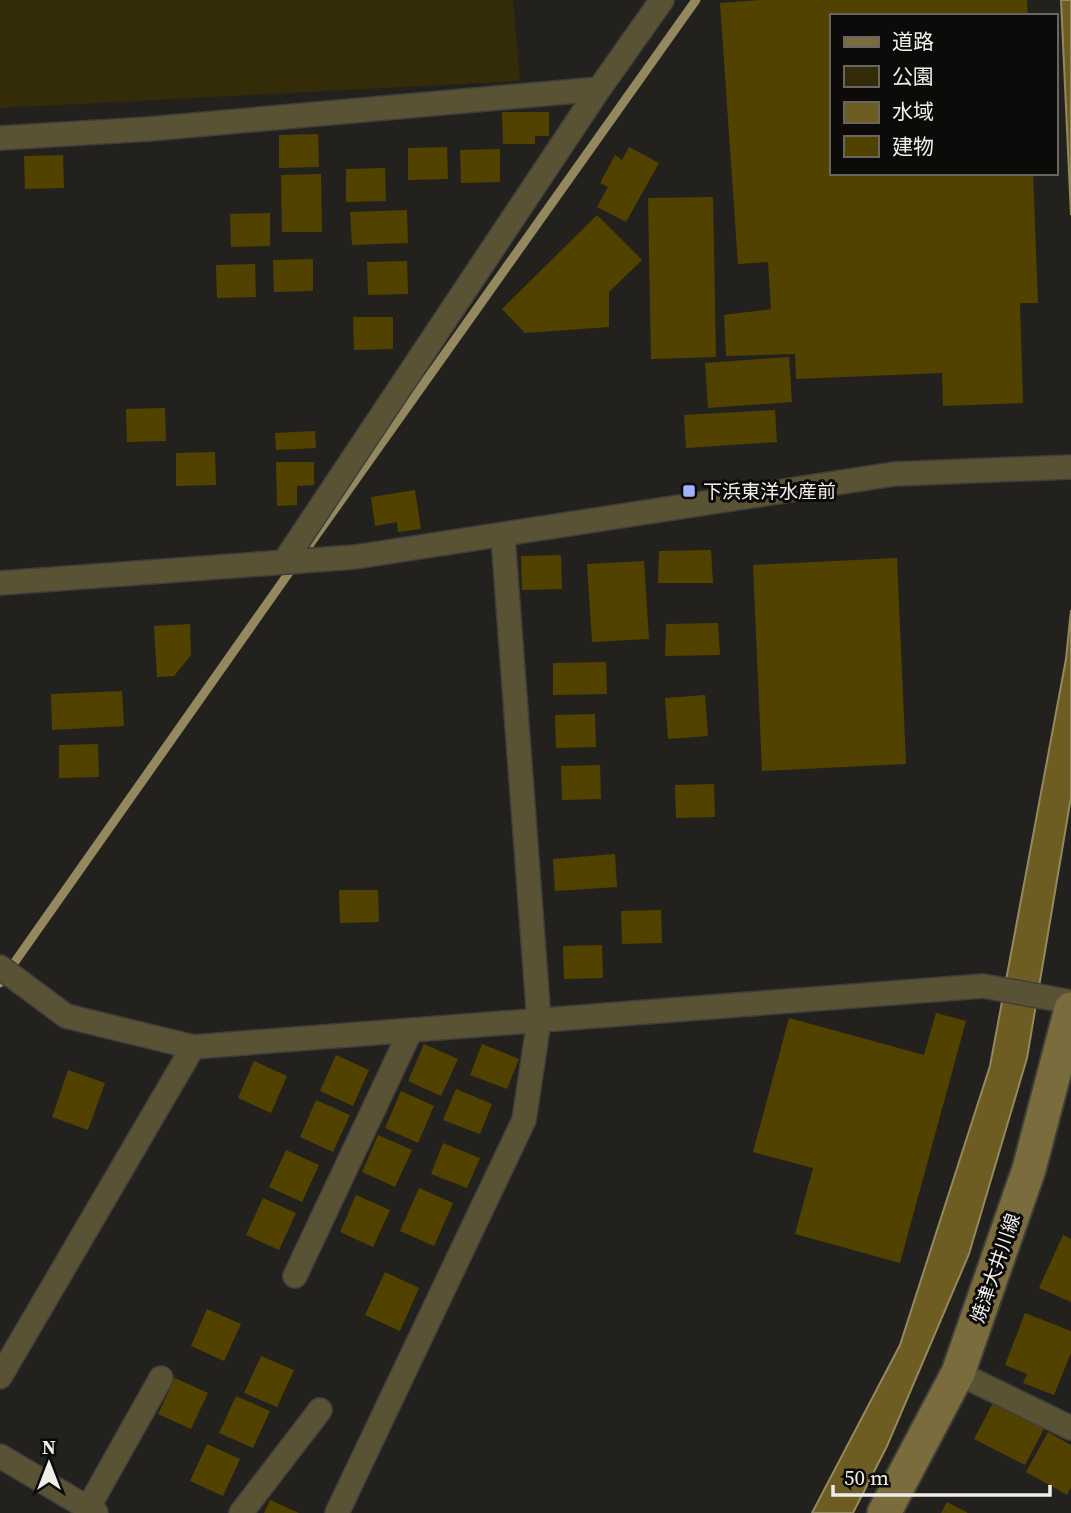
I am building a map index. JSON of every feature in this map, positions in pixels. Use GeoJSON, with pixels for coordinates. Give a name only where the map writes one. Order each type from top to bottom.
{"type":"FeatureCollection","features":[{"type":"Feature","properties":{"kind":"main road","name":"焼津大井川線"},"geometry":{"type":"LineString","coordinates":[[884,1513],[958,1373],[1029,1169],[1064,1003]]}},
{"type":"Feature","properties":{"kind":"street"},"geometry":{"type":"LineString","coordinates":[[284,562],[599,89],[662,0]]}},
{"type":"Feature","properties":{"kind":"street"},"geometry":{"type":"LineString","coordinates":[[0,138],[149,129],[599,89]]}},
{"type":"Feature","properties":{"kind":"street"},"geometry":{"type":"LineString","coordinates":[[0,583],[355,557],[503,537],[894,474],[1062,467]]}},
{"type":"Feature","properties":{"kind":"street"},"geometry":{"type":"LineString","coordinates":[[337,1513],[524,1120],[539,1021],[503,537]]}},
{"type":"Feature","properties":{"kind":"street"},"geometry":{"type":"LineString","coordinates":[[8,972],[66,1016],[193,1047],[983,986],[1064,1003]]}},
{"type":"Feature","properties":{"kind":"street"},"geometry":{"type":"LineString","coordinates":[[295,1276],[411,1030]]}},
{"type":"Feature","properties":{"kind":"street"},"geometry":{"type":"LineString","coordinates":[[0,1377],[193,1047]]}},
{"type":"Feature","properties":{"kind":"street"},"geometry":{"type":"LineString","coordinates":[[958,1373],[1071,1428]]}},
{"type":"Feature","properties":{"kind":"street"},"geometry":{"type":"LineString","coordinates":[[0,1456],[92,1511],[161,1378]]}},
{"type":"Feature","properties":{"kind":"street"},"geometry":{"type":"LineString","coordinates":[[241,1513],[320,1410]]}},
{"type":"Feature","properties":{"kind":"green space"},"geometry":{"type":"Polygon","coordinates":[[[0,0],[513,0],[520,81],[0,108],[0,0]]]}},
{"type":"Feature","properties":{"kind":"water"},"geometry":{"type":"Polygon","coordinates":[[[1061,0],[1071,0],[1071,215],[1061,0]]]}},
{"type":"Feature","properties":{"kind":"water"},"geometry":{"type":"Polygon","coordinates":[[[1071,610],[1071,797],[1027,1058],[969,1254],[887,1446],[853,1513],[812,1513],[900,1345],[990,1066],[1066,659],[1071,610]]]}},
{"type":"Feature","properties":{"kind":"building"},"geometry":{"type":"Polygon","coordinates":[[[761,0],[1027,0],[1028,14],[830,14],[830,175],[1033,175],[1038,303],[1020,303],[1023,403],[943,406],[942,373],[796,379],[795,354],[726,356],[724,315],[771,309],[768,262],[738,264],[720,3],[761,0]]]}},
{"type":"Feature","properties":{"kind":"building"},"geometry":{"type":"Polygon","coordinates":[[[502,112],[549,112],[549,136],[535,136],[535,144],[503,144],[502,112]]]}},
{"type":"Feature","properties":{"kind":"building"},"geometry":{"type":"Polygon","coordinates":[[[318,134],[319,167],[279,168],[279,135],[318,134]]]}},
{"type":"Feature","properties":{"kind":"building"},"geometry":{"type":"Polygon","coordinates":[[[447,147],[448,179],[408,180],[408,148],[447,147]]]}},
{"type":"Feature","properties":{"kind":"building"},"geometry":{"type":"Polygon","coordinates":[[[629,147],[659,163],[626,222],[597,207],[608,187],[600,183],[615,155],[622,160],[629,147]]]}},
{"type":"Feature","properties":{"kind":"building"},"geometry":{"type":"Polygon","coordinates":[[[500,149],[500,182],[461,183],[460,150],[500,149]]]}},
{"type":"Feature","properties":{"kind":"building"},"geometry":{"type":"Polygon","coordinates":[[[63,155],[64,188],[25,189],[24,156],[63,155]]]}},
{"type":"Feature","properties":{"kind":"building"},"geometry":{"type":"Polygon","coordinates":[[[385,168],[386,201],[346,202],[346,169],[385,168]]]}},
{"type":"Feature","properties":{"kind":"building"},"geometry":{"type":"Polygon","coordinates":[[[321,174],[322,232],[282,232],[281,175],[321,174]]]}},
{"type":"Feature","properties":{"kind":"building"},"geometry":{"type":"Polygon","coordinates":[[[713,197],[716,357],[651,359],[648,198],[713,197]]]}},
{"type":"Feature","properties":{"kind":"building"},"geometry":{"type":"Polygon","coordinates":[[[407,210],[408,243],[352,245],[350,212],[407,210]]]}},
{"type":"Feature","properties":{"kind":"building"},"geometry":{"type":"Polygon","coordinates":[[[270,213],[270,246],[231,247],[230,214],[270,213]]]}},
{"type":"Feature","properties":{"kind":"building"},"geometry":{"type":"Polygon","coordinates":[[[597,215],[642,260],[609,292],[609,327],[525,333],[502,309],[597,215]]]}},
{"type":"Feature","properties":{"kind":"building"},"geometry":{"type":"Polygon","coordinates":[[[313,259],[313,291],[274,292],[273,260],[313,259]]]}},
{"type":"Feature","properties":{"kind":"building"},"geometry":{"type":"Polygon","coordinates":[[[407,261],[408,294],[368,295],[367,262],[407,261]]]}},
{"type":"Feature","properties":{"kind":"building"},"geometry":{"type":"Polygon","coordinates":[[[255,264],[256,297],[217,298],[216,265],[255,264]]]}},
{"type":"Feature","properties":{"kind":"building"},"geometry":{"type":"Polygon","coordinates":[[[353,317],[393,317],[393,349],[354,350],[353,317]]]}},
{"type":"Feature","properties":{"kind":"building"},"geometry":{"type":"Polygon","coordinates":[[[789,357],[792,402],[708,408],[705,363],[789,357]]]}},
{"type":"Feature","properties":{"kind":"building"},"geometry":{"type":"Polygon","coordinates":[[[165,408],[166,441],[127,442],[126,409],[165,408]]]}},
{"type":"Feature","properties":{"kind":"building"},"geometry":{"type":"Polygon","coordinates":[[[775,410],[777,442],[686,448],[684,415],[775,410]]]}},
{"type":"Feature","properties":{"kind":"building"},"geometry":{"type":"Polygon","coordinates":[[[315,431],[316,448],[276,450],[275,433],[315,431]]]}},
{"type":"Feature","properties":{"kind":"building"},"geometry":{"type":"Polygon","coordinates":[[[215,452],[216,485],[176,486],[176,453],[215,452]]]}},
{"type":"Feature","properties":{"kind":"building"},"geometry":{"type":"Polygon","coordinates":[[[276,462],[314,462],[314,485],[297,486],[297,505],[277,506],[276,462]]]}},
{"type":"Feature","properties":{"kind":"building"},"geometry":{"type":"Polygon","coordinates":[[[415,490],[421,529],[398,532],[397,522],[375,526],[371,497],[415,490]]]}},
{"type":"Feature","properties":{"kind":"building"},"geometry":{"type":"Polygon","coordinates":[[[711,550],[713,583],[658,583],[659,551],[711,550]]]}},
{"type":"Feature","properties":{"kind":"building"},"geometry":{"type":"Polygon","coordinates":[[[561,555],[562,589],[522,590],[521,556],[561,555]]]}},
{"type":"Feature","properties":{"kind":"building"},"geometry":{"type":"Polygon","coordinates":[[[897,558],[906,764],[762,771],[753,565],[897,558]]]}},
{"type":"Feature","properties":{"kind":"building"},"geometry":{"type":"Polygon","coordinates":[[[644,561],[649,639],[592,642],[587,564],[644,561]]]}},
{"type":"Feature","properties":{"kind":"building"},"geometry":{"type":"Polygon","coordinates":[[[718,623],[720,655],[665,656],[666,624],[718,623]]]}},
{"type":"Feature","properties":{"kind":"building"},"geometry":{"type":"Polygon","coordinates":[[[190,624],[191,655],[174,676],[157,677],[154,626],[190,624]]]}},
{"type":"Feature","properties":{"kind":"building"},"geometry":{"type":"Polygon","coordinates":[[[606,662],[607,694],[553,695],[553,663],[606,662]]]}},
{"type":"Feature","properties":{"kind":"building"},"geometry":{"type":"Polygon","coordinates":[[[122,691],[124,726],[52,730],[51,694],[122,691]]]}},
{"type":"Feature","properties":{"kind":"building"},"geometry":{"type":"Polygon","coordinates":[[[705,695],[708,736],[668,739],[665,698],[705,695]]]}},
{"type":"Feature","properties":{"kind":"building"},"geometry":{"type":"Polygon","coordinates":[[[595,714],[596,747],[556,748],[555,715],[595,714]]]}},
{"type":"Feature","properties":{"kind":"building"},"geometry":{"type":"Polygon","coordinates":[[[98,744],[99,777],[59,778],[59,745],[98,744]]]}},
{"type":"Feature","properties":{"kind":"building"},"geometry":{"type":"Polygon","coordinates":[[[600,765],[601,799],[562,800],[561,766],[600,765]]]}},
{"type":"Feature","properties":{"kind":"building"},"geometry":{"type":"Polygon","coordinates":[[[714,784],[715,817],[676,818],[675,785],[714,784]]]}},
{"type":"Feature","properties":{"kind":"building"},"geometry":{"type":"Polygon","coordinates":[[[615,854],[617,887],[555,891],[553,859],[615,854]]]}},
{"type":"Feature","properties":{"kind":"building"},"geometry":{"type":"Polygon","coordinates":[[[339,890],[378,890],[379,922],[340,923],[339,890]]]}},
{"type":"Feature","properties":{"kind":"building"},"geometry":{"type":"Polygon","coordinates":[[[661,910],[662,943],[622,944],[621,911],[661,910]]]}},
{"type":"Feature","properties":{"kind":"building"},"geometry":{"type":"Polygon","coordinates":[[[602,945],[603,978],[564,979],[563,946],[602,945]]]}},
{"type":"Feature","properties":{"kind":"building"},"geometry":{"type":"Polygon","coordinates":[[[936,1013],[966,1021],[900,1263],[795,1234],[813,1168],[753,1152],[789,1018],[924,1055],[936,1013]]]}},
{"type":"Feature","properties":{"kind":"building"},"geometry":{"type":"Polygon","coordinates":[[[424,1044],[458,1059],[441,1096],[408,1081],[424,1044]]]}},
{"type":"Feature","properties":{"kind":"building"},"geometry":{"type":"Polygon","coordinates":[[[482,1044],[519,1059],[507,1089],[470,1075],[482,1044]]]}},
{"type":"Feature","properties":{"kind":"building"},"geometry":{"type":"Polygon","coordinates":[[[336,1055],[369,1070],[353,1106],[320,1091],[336,1055]]]}},
{"type":"Feature","properties":{"kind":"building"},"geometry":{"type":"Polygon","coordinates":[[[254,1061],[287,1076],[271,1113],[238,1098],[254,1061]]]}},
{"type":"Feature","properties":{"kind":"building"},"geometry":{"type":"Polygon","coordinates":[[[68,1070],[105,1083],[88,1130],[52,1117],[68,1070]]]}},
{"type":"Feature","properties":{"kind":"building"},"geometry":{"type":"Polygon","coordinates":[[[456,1089],[492,1104],[480,1134],[443,1120],[456,1089]]]}},
{"type":"Feature","properties":{"kind":"building"},"geometry":{"type":"Polygon","coordinates":[[[401,1091],[434,1106],[418,1143],[385,1128],[401,1091]]]}},
{"type":"Feature","properties":{"kind":"building"},"geometry":{"type":"Polygon","coordinates":[[[316,1100],[350,1115],[333,1152],[300,1137],[316,1100]]]}},
{"type":"Feature","properties":{"kind":"building"},"geometry":{"type":"Polygon","coordinates":[[[378,1135],[412,1150],[395,1187],[362,1172],[378,1135]]]}},
{"type":"Feature","properties":{"kind":"building"},"geometry":{"type":"Polygon","coordinates":[[[443,1143],[480,1158],[467,1188],[431,1174],[443,1143]]]}},
{"type":"Feature","properties":{"kind":"building"},"geometry":{"type":"Polygon","coordinates":[[[286,1150],[319,1165],[302,1202],[269,1187],[286,1150]]]}},
{"type":"Feature","properties":{"kind":"building"},"geometry":{"type":"Polygon","coordinates":[[[419,1188],[453,1203],[434,1246],[400,1231],[419,1188]]]}},
{"type":"Feature","properties":{"kind":"building"},"geometry":{"type":"Polygon","coordinates":[[[356,1195],[390,1210],[373,1247],[340,1232],[356,1195]]]}},
{"type":"Feature","properties":{"kind":"building"},"geometry":{"type":"Polygon","coordinates":[[[263,1198],[296,1213],[279,1250],[246,1235],[263,1198]]]}},
{"type":"Feature","properties":{"kind":"building"},"geometry":{"type":"Polygon","coordinates":[[[1063,1235],[1071,1239],[1071,1302],[1039,1288],[1063,1235]]]}},
{"type":"Feature","properties":{"kind":"building"},"geometry":{"type":"Polygon","coordinates":[[[385,1272],[419,1288],[400,1331],[365,1315],[385,1272]]]}},
{"type":"Feature","properties":{"kind":"building"},"geometry":{"type":"Polygon","coordinates":[[[207,1309],[241,1324],[224,1361],[191,1346],[207,1309]]]}},
{"type":"Feature","properties":{"kind":"building"},"geometry":{"type":"Polygon","coordinates":[[[1025,1313],[1071,1331],[1071,1353],[1054,1395],[1023,1383],[1027,1374],[1005,1365],[1025,1313]]]}},
{"type":"Feature","properties":{"kind":"building"},"geometry":{"type":"Polygon","coordinates":[[[261,1356],[294,1370],[277,1407],[244,1393],[261,1356]]]}},
{"type":"Feature","properties":{"kind":"building"},"geometry":{"type":"Polygon","coordinates":[[[175,1378],[208,1393],[191,1429],[158,1414],[175,1378]]]}},
{"type":"Feature","properties":{"kind":"building"},"geometry":{"type":"Polygon","coordinates":[[[236,1396],[270,1411],[253,1448],[219,1433],[236,1396]]]}},
{"type":"Feature","properties":{"kind":"building"},"geometry":{"type":"Polygon","coordinates":[[[995,1399],[1046,1425],[1025,1465],[974,1439],[995,1399]]]}},
{"type":"Feature","properties":{"kind":"building"},"geometry":{"type":"Polygon","coordinates":[[[1048,1432],[1071,1445],[1071,1487],[1067,1495],[1026,1472],[1048,1432]]]}},
{"type":"Feature","properties":{"kind":"building"},"geometry":{"type":"Polygon","coordinates":[[[207,1444],[240,1459],[223,1496],[190,1481],[207,1444]]]}},
{"type":"Feature","properties":{"kind":"building"},"geometry":{"type":"Polygon","coordinates":[[[270,1500],[299,1513],[264,1513],[270,1500]]]}},
{"type":"Feature","properties":{"kind":"building"},"geometry":{"type":"Polygon","coordinates":[[[947,1502],[968,1513],[941,1513],[947,1502]]]}},
{"type":"Feature","properties":{"kind":"waterway"},"geometry":{"type":"LineString","coordinates":[[310,544],[696,0]]}},
{"type":"Feature","properties":{"kind":"waterway"},"geometry":{"type":"LineString","coordinates":[[0,983],[295,564]]}},
{"type":"Feature","properties":{"kind":"place","name":"下浜東洋水産前"},"geometry":{"type":"Point","coordinates":[689,491]}}]}
